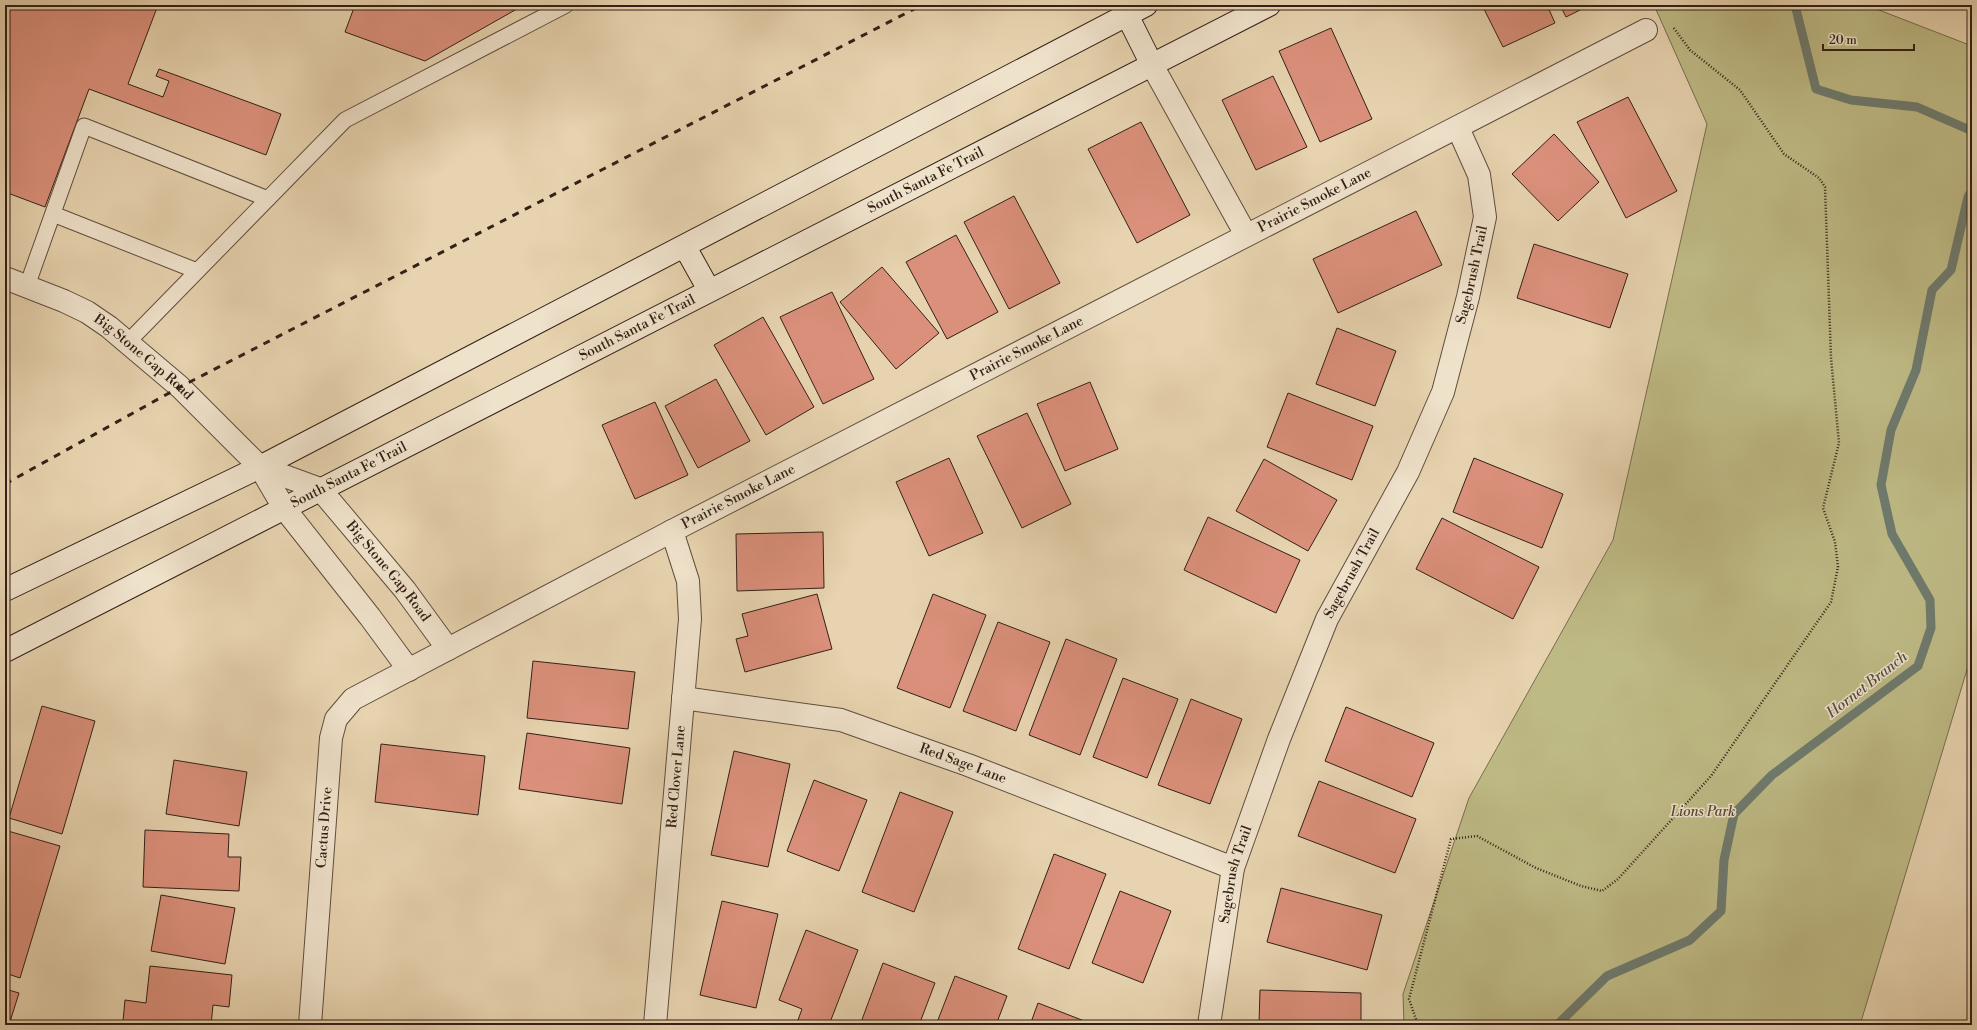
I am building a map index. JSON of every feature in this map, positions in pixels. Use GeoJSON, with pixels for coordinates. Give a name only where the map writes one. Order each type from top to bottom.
{"type":"FeatureCollection","features":[{"type":"Feature","properties":{"kind":"street"},"geometry":{"type":"LineString","coordinates":[[5,590],[260,467],[685,247],[1146,5]]}},
{"type":"Feature","properties":{"kind":"street","name":"South Santa Fe Trail"},"geometry":{"type":"LineString","coordinates":[[5,651],[1269,5]]}},
{"type":"Feature","properties":{"kind":"street"},"geometry":{"type":"LineString","coordinates":[[1127,15],[1152,64],[1246,235]]}},
{"type":"Feature","properties":{"kind":"street","name":"Prairie Smoke Lane"},"geometry":{"type":"LineString","coordinates":[[409,670],[1246,235],[1458,128],[1646,30]]}},
{"type":"Feature","properties":{"kind":"street","name":"Sagebrush Trail"},"geometry":{"type":"LineString","coordinates":[[1209,1025],[1233,868],[1279,739],[1327,619],[1408,472],[1442,392],[1468,297],[1485,217],[1479,175],[1458,128]]}},
{"type":"Feature","properties":{"kind":"street"},"geometry":{"type":"LineString","coordinates":[[685,247],[709,290]]}},
{"type":"Feature","properties":{"kind":"street","name":"Big Stone Gap Road"},"geometry":{"type":"LineString","coordinates":[[5,278],[87,312],[109,327],[180,387],[260,467],[284,508],[370,617],[409,670]]}},
{"type":"Feature","properties":{"kind":"street","name":"Big Stone Gap Road"},"geometry":{"type":"LineString","coordinates":[[260,467],[320,489],[405,590],[448,649]]}},
{"type":"Feature","properties":{"kind":"street","name":"Red Clover Lane"},"geometry":{"type":"LineString","coordinates":[[655,1025],[690,619],[688,581],[672,532]]}},
{"type":"Feature","properties":{"kind":"street","name":"Cactus Drive"},"geometry":{"type":"LineString","coordinates":[[310,1025],[331,738],[336,719],[353,699],[409,670]]}},
{"type":"Feature","properties":{"kind":"street","name":"Red Sage Lane"},"geometry":{"type":"LineString","coordinates":[[683,698],[841,720],[968,765],[1233,868]]}},
{"type":"Feature","properties":{"kind":"lane"},"geometry":{"type":"LineString","coordinates":[[127,343],[345,120],[566,5]]}},
{"type":"Feature","properties":{"kind":"lane"},"geometry":{"type":"LineString","coordinates":[[27,286],[84,126],[268,199]]}},
{"type":"Feature","properties":{"kind":"lane"},"geometry":{"type":"LineString","coordinates":[[53,214],[197,271]]}},
{"type":"Feature","properties":{"kind":"path"},"geometry":{"type":"LineString","coordinates":[[1418,1025],[1409,999],[1452,839],[1477,836],[1536,868],[1582,886],[1602,891],[1618,879],[1711,776],[1831,602],[1838,567],[1835,542],[1823,508],[1839,443],[1831,358],[1825,187],[1819,178],[1784,154],[1740,90],[1690,50],[1671,22]]}},
{"type":"Feature","properties":{"kind":"green space","name":"Lions Park"},"geometry":{"type":"Polygon","coordinates":[[[1654,5],[1866,5],[1972,46],[1972,653],[1860,1025],[1404,1025],[1403,994],[1469,798],[1613,540],[1707,124],[1654,5]]]}},
{"type":"Feature","properties":{"kind":"building"},"geometry":{"type":"Polygon","coordinates":[[[5,5],[158,5],[128,84],[163,97],[169,81],[156,76],[159,69],[281,114],[266,155],[89,89],[45,207],[5,192],[5,5]]]}},
{"type":"Feature","properties":{"kind":"building"},"geometry":{"type":"Polygon","coordinates":[[[355,5],[524,5],[425,61],[345,32],[355,5]]]}},
{"type":"Feature","properties":{"kind":"building"},"geometry":{"type":"Polygon","coordinates":[[[1482,5],[1547,5],[1555,23],[1503,47],[1482,5]]]}},
{"type":"Feature","properties":{"kind":"building"},"geometry":{"type":"Polygon","coordinates":[[[1560,5],[1590,5],[1566,17],[1560,5]]]}},
{"type":"Feature","properties":{"kind":"building"},"geometry":{"type":"Polygon","coordinates":[[[1331,28],[1372,119],[1320,142],[1279,51],[1331,28]]]}},
{"type":"Feature","properties":{"kind":"building"},"geometry":{"type":"Polygon","coordinates":[[[1273,76],[1307,147],[1256,170],[1222,100],[1273,76]]]}},
{"type":"Feature","properties":{"kind":"building"},"geometry":{"type":"Polygon","coordinates":[[[1628,97],[1677,191],[1626,218],[1577,122],[1628,97]]]}},
{"type":"Feature","properties":{"kind":"building"},"geometry":{"type":"Polygon","coordinates":[[[1141,122],[1190,215],[1137,243],[1088,149],[1141,122]]]}},
{"type":"Feature","properties":{"kind":"building"},"geometry":{"type":"Polygon","coordinates":[[[1554,134],[1599,182],[1558,221],[1512,174],[1554,134]]]}},
{"type":"Feature","properties":{"kind":"building"},"geometry":{"type":"Polygon","coordinates":[[[1014,196],[1060,283],[1009,309],[964,222],[1014,196]]]}},
{"type":"Feature","properties":{"kind":"building"},"geometry":{"type":"Polygon","coordinates":[[[1416,211],[1442,265],[1338,313],[1313,259],[1416,211]]]}},
{"type":"Feature","properties":{"kind":"building"},"geometry":{"type":"Polygon","coordinates":[[[956,235],[998,312],[947,339],[906,262],[956,235]]]}},
{"type":"Feature","properties":{"kind":"building"},"geometry":{"type":"Polygon","coordinates":[[[1534,244],[1628,274],[1610,328],[1517,298],[1534,244]]]}},
{"type":"Feature","properties":{"kind":"building"},"geometry":{"type":"Polygon","coordinates":[[[882,267],[939,333],[896,369],[840,302],[882,267]]]}},
{"type":"Feature","properties":{"kind":"building"},"geometry":{"type":"Polygon","coordinates":[[[832,292],[874,379],[823,404],[780,317],[832,292]]]}},
{"type":"Feature","properties":{"kind":"building"},"geometry":{"type":"Polygon","coordinates":[[[763,317],[814,407],[766,435],[714,345],[763,317]]]}},
{"type":"Feature","properties":{"kind":"building"},"geometry":{"type":"Polygon","coordinates":[[[1337,328],[1396,351],[1375,406],[1316,384],[1337,328]]]}},
{"type":"Feature","properties":{"kind":"building"},"geometry":{"type":"Polygon","coordinates":[[[716,379],[750,441],[698,468],[665,406],[716,379]]]}},
{"type":"Feature","properties":{"kind":"building"},"geometry":{"type":"Polygon","coordinates":[[[1090,382],[1118,449],[1065,471],[1037,404],[1090,382]]]}},
{"type":"Feature","properties":{"kind":"building"},"geometry":{"type":"Polygon","coordinates":[[[1288,393],[1373,426],[1352,480],[1267,447],[1288,393]]]}},
{"type":"Feature","properties":{"kind":"building"},"geometry":{"type":"Polygon","coordinates":[[[655,402],[688,475],[635,499],[602,425],[655,402]]]}},
{"type":"Feature","properties":{"kind":"building"},"geometry":{"type":"Polygon","coordinates":[[[1027,413],[1071,504],[1022,528],[977,436],[1027,413]]]}},
{"type":"Feature","properties":{"kind":"building"},"geometry":{"type":"Polygon","coordinates":[[[949,458],[983,533],[929,556],[896,482],[949,458]]]}},
{"type":"Feature","properties":{"kind":"building"},"geometry":{"type":"Polygon","coordinates":[[[1474,458],[1563,494],[1542,548],[1453,512],[1474,458]]]}},
{"type":"Feature","properties":{"kind":"building"},"geometry":{"type":"Polygon","coordinates":[[[1264,459],[1337,500],[1308,551],[1236,511],[1264,459]]]}},
{"type":"Feature","properties":{"kind":"building"},"geometry":{"type":"Polygon","coordinates":[[[1208,517],[1300,560],[1276,613],[1184,570],[1208,517]]]}},
{"type":"Feature","properties":{"kind":"building"},"geometry":{"type":"Polygon","coordinates":[[[1442,518],[1539,567],[1513,619],[1416,569],[1442,518]]]}},
{"type":"Feature","properties":{"kind":"building"},"geometry":{"type":"Polygon","coordinates":[[[823,532],[824,588],[737,591],[736,534],[823,532]]]}},
{"type":"Feature","properties":{"kind":"building"},"geometry":{"type":"Polygon","coordinates":[[[817,594],[832,649],[745,672],[736,639],[748,636],[742,614],[817,594]]]}},
{"type":"Feature","properties":{"kind":"building"},"geometry":{"type":"Polygon","coordinates":[[[933,594],[986,615],[950,708],[897,688],[933,594]]]}},
{"type":"Feature","properties":{"kind":"building"},"geometry":{"type":"Polygon","coordinates":[[[998,622],[1050,642],[1016,731],[963,711],[998,622]]]}},
{"type":"Feature","properties":{"kind":"building"},"geometry":{"type":"Polygon","coordinates":[[[1066,639],[1117,659],[1080,755],[1029,735],[1066,639]]]}},
{"type":"Feature","properties":{"kind":"building"},"geometry":{"type":"Polygon","coordinates":[[[533,661],[635,672],[628,729],[527,718],[533,661]]]}},
{"type":"Feature","properties":{"kind":"building"},"geometry":{"type":"Polygon","coordinates":[[[1123,678],[1178,699],[1147,778],[1093,757],[1123,678]]]}},
{"type":"Feature","properties":{"kind":"building"},"geometry":{"type":"Polygon","coordinates":[[[1191,699],[1242,719],[1210,804],[1158,785],[1191,699]]]}},
{"type":"Feature","properties":{"kind":"building"},"geometry":{"type":"Polygon","coordinates":[[[42,706],[95,721],[62,834],[9,818],[42,706]]]}},
{"type":"Feature","properties":{"kind":"building"},"geometry":{"type":"Polygon","coordinates":[[[1346,707],[1434,743],[1412,797],[1325,761],[1346,707]]]}},
{"type":"Feature","properties":{"kind":"building"},"geometry":{"type":"Polygon","coordinates":[[[527,733],[630,748],[622,804],[519,789],[527,733]]]}},
{"type":"Feature","properties":{"kind":"building"},"geometry":{"type":"Polygon","coordinates":[[[381,744],[485,756],[478,815],[375,802],[381,744]]]}},
{"type":"Feature","properties":{"kind":"building"},"geometry":{"type":"Polygon","coordinates":[[[734,751],[790,764],[768,867],[711,855],[734,751]]]}},
{"type":"Feature","properties":{"kind":"building"},"geometry":{"type":"Polygon","coordinates":[[[174,760],[247,772],[239,826],[166,814],[174,760]]]}},
{"type":"Feature","properties":{"kind":"building"},"geometry":{"type":"Polygon","coordinates":[[[814,780],[867,800],[839,871],[787,851],[814,780]]]}},
{"type":"Feature","properties":{"kind":"building"},"geometry":{"type":"Polygon","coordinates":[[[1319,781],[1416,819],[1395,873],[1298,836],[1319,781]]]}},
{"type":"Feature","properties":{"kind":"building"},"geometry":{"type":"Polygon","coordinates":[[[900,792],[953,812],[914,912],[862,892],[900,792]]]}},
{"type":"Feature","properties":{"kind":"building"},"geometry":{"type":"Polygon","coordinates":[[[145,830],[229,834],[228,857],[241,857],[239,891],[143,887],[145,830]]]}},
{"type":"Feature","properties":{"kind":"building"},"geometry":{"type":"Polygon","coordinates":[[[8,831],[60,846],[20,978],[5,973],[5,840],[8,831]]]}},
{"type":"Feature","properties":{"kind":"building"},"geometry":{"type":"Polygon","coordinates":[[[1054,854],[1106,874],[1069,969],[1018,949],[1054,854]]]}},
{"type":"Feature","properties":{"kind":"building"},"geometry":{"type":"Polygon","coordinates":[[[1281,888],[1382,915],[1367,970],[1267,942],[1281,888]]]}},
{"type":"Feature","properties":{"kind":"building"},"geometry":{"type":"Polygon","coordinates":[[[1120,891],[1171,911],[1143,983],[1092,963],[1120,891]]]}},
{"type":"Feature","properties":{"kind":"building"},"geometry":{"type":"Polygon","coordinates":[[[161,895],[235,908],[225,964],[151,951],[161,895]]]}},
{"type":"Feature","properties":{"kind":"building"},"geometry":{"type":"Polygon","coordinates":[[[722,901],[778,914],[756,1008],[700,995],[722,901]]]}},
{"type":"Feature","properties":{"kind":"building"},"geometry":{"type":"Polygon","coordinates":[[[806,930],[858,950],[829,1025],[812,1025],[798,1020],[802,1009],[779,1000],[806,930]]]}},
{"type":"Feature","properties":{"kind":"building"},"geometry":{"type":"Polygon","coordinates":[[[883,963],[935,983],[919,1025],[860,1025],[883,963]]]}},
{"type":"Feature","properties":{"kind":"building"},"geometry":{"type":"Polygon","coordinates":[[[150,966],[232,975],[229,1007],[213,1005],[211,1025],[158,1025],[123,1021],[125,1000],[146,1003],[150,966]]]}},
{"type":"Feature","properties":{"kind":"building"},"geometry":{"type":"Polygon","coordinates":[[[955,976],[1007,996],[996,1025],[936,1025],[955,976]]]}},
{"type":"Feature","properties":{"kind":"building"},"geometry":{"type":"Polygon","coordinates":[[[5,989],[19,993],[9,1025],[5,1025],[5,989]]]}},
{"type":"Feature","properties":{"kind":"building"},"geometry":{"type":"Polygon","coordinates":[[[1260,990],[1361,993],[1361,1025],[1259,1025],[1260,990]]]}},
{"type":"Feature","properties":{"kind":"building"},"geometry":{"type":"Polygon","coordinates":[[[1038,1003],[1092,1024],[1030,1025],[1038,1003]]]}},
{"type":"Feature","properties":{"kind":"waterway","name":"Hornet Branch"},"geometry":{"type":"LineString","coordinates":[[1795,5],[1816,89],[1851,100],[1917,107],[1972,131]]}},
{"type":"Feature","properties":{"kind":"waterway","name":"Hornet Branch"},"geometry":{"type":"LineString","coordinates":[[1557,1025],[1607,976],[1690,940],[1721,911],[1724,860],[1734,814],[1772,775],[1918,666],[1931,628],[1930,600],[1892,534],[1881,485],[1891,430],[1916,370],[1932,290],[1951,270],[1968,197],[1972,190]]}},
{"type":"Feature","properties":{"kind":"railway"},"geometry":{"type":"LineString","coordinates":[[5,484],[180,387],[922,5]]}}]}
